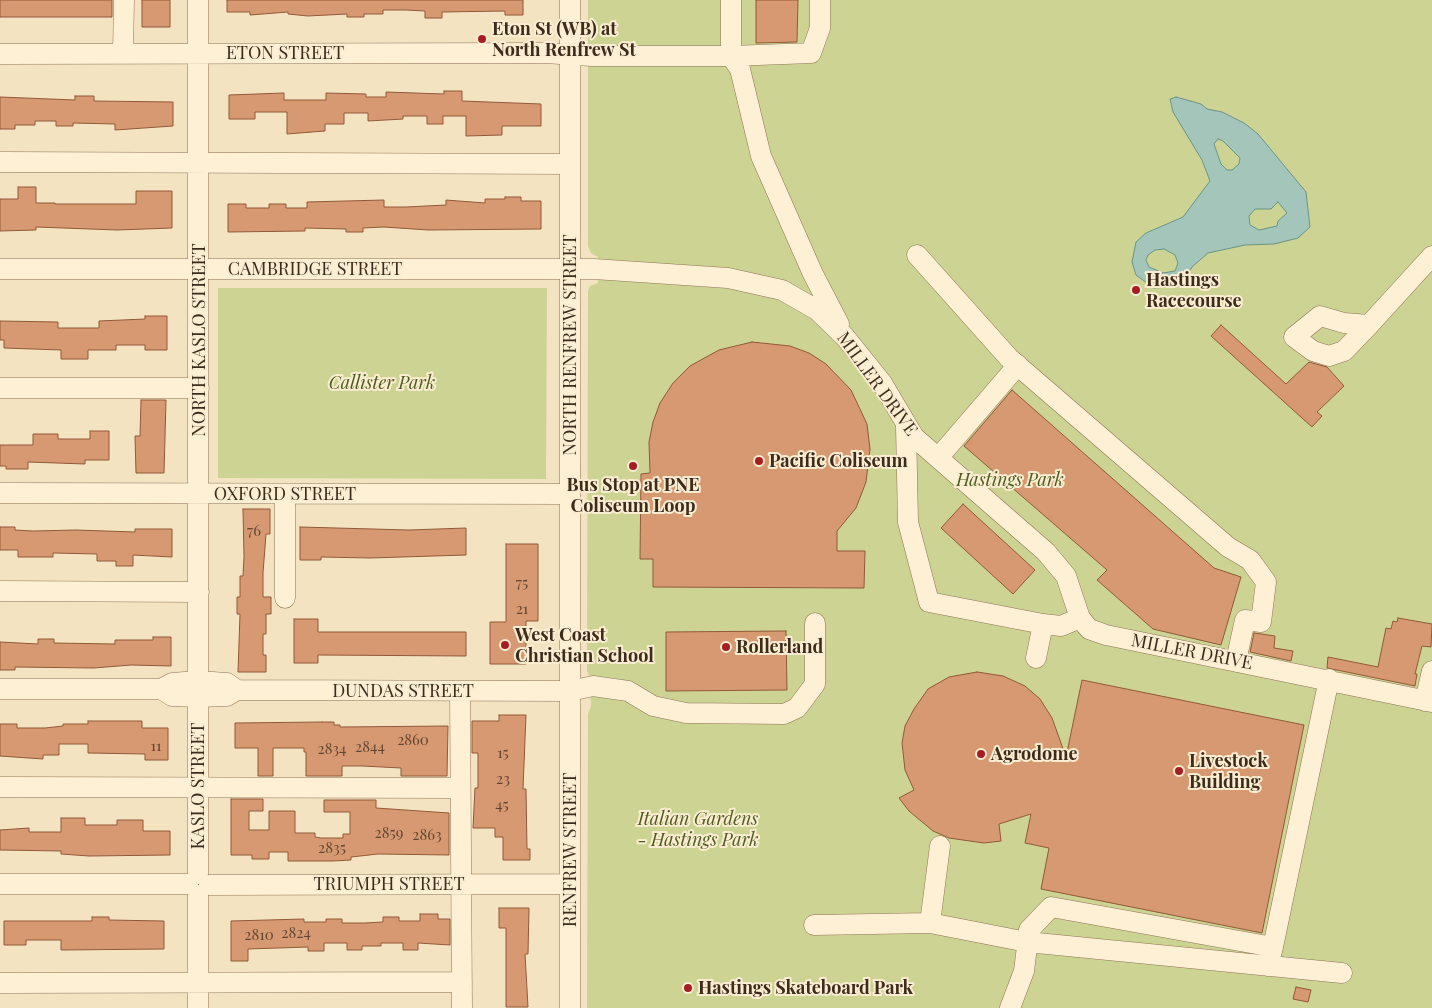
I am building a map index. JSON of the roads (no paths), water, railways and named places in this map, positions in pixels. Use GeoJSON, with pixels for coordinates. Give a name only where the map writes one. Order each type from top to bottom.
{"type":"FeatureCollection","features":[{"type":"Feature","properties":{"kind":"street"},"geometry":{"type":"LineString","coordinates":[[123,53],[124,0]]}},
{"type":"Feature","properties":{"kind":"street","name":"NORTH KASLO STREET"},"geometry":{"type":"LineString","coordinates":[[198,0],[200,162],[198,689]]}},
{"type":"Feature","properties":{"kind":"street","name":"NORTH RENFREW STREET"},"geometry":{"type":"LineString","coordinates":[[570,0],[570,691]]}},
{"type":"Feature","properties":{"kind":"street"},"geometry":{"type":"LineString","coordinates":[[731,0],[731,56],[740,69],[761,156],[813,274],[846,336]]}},
{"type":"Feature","properties":{"kind":"street","name":"ETON STREET"},"geometry":{"type":"LineString","coordinates":[[0,54],[570,54],[731,56],[811,53],[820,28],[820,0]]}},
{"type":"Feature","properties":{"kind":"street"},"geometry":{"type":"LineString","coordinates":[[0,162],[570,164]]}},
{"type":"Feature","properties":{"kind":"street"},"geometry":{"type":"LineString","coordinates":[[917,255],[1018,365],[1228,547],[1250,560],[1266,582],[1261,622],[1245,620],[1236,661]]}},
{"type":"Feature","properties":{"kind":"street"},"geometry":{"type":"LineString","coordinates":[[1369,325],[1432,256]]}},
{"type":"Feature","properties":{"kind":"street","name":"CAMBRIDGE STREET"},"geometry":{"type":"LineString","coordinates":[[0,269],[570,269]]}},
{"type":"Feature","properties":{"kind":"street","name":"MILLER DRIVE"},"geometry":{"type":"LineString","coordinates":[[570,269],[728,278],[782,290],[817,310],[846,336],[882,383],[906,426],[938,458],[1046,552],[1066,576],[1080,618],[1089,629],[1106,635],[1329,679],[1428,701]]}},
{"type":"Feature","properties":{"kind":"street"},"geometry":{"type":"LineString","coordinates":[[938,458],[1018,365]]}},
{"type":"Feature","properties":{"kind":"street"},"geometry":{"type":"LineString","coordinates":[[0,388],[199,388]]}},
{"type":"Feature","properties":{"kind":"street"},"geometry":{"type":"LineString","coordinates":[[906,426],[905,475],[908,522],[929,602],[1061,626],[1080,618]]}},
{"type":"Feature","properties":{"kind":"street","name":"OXFORD STREET"},"geometry":{"type":"LineString","coordinates":[[0,493],[570,494]]}},
{"type":"Feature","properties":{"kind":"street"},"geometry":{"type":"LineString","coordinates":[[285,494],[285,598]]}},
{"type":"Feature","properties":{"kind":"street"},"geometry":{"type":"LineString","coordinates":[[0,591],[199,592]]}},
{"type":"Feature","properties":{"kind":"street","name":"DUNDAS STREET"},"geometry":{"type":"LineString","coordinates":[[0,688],[161,689],[172,696],[227,683],[237,690],[570,691],[593,686],[628,691],[653,706],[686,713],[784,714],[797,708],[814,684],[815,623]]}},
{"type":"Feature","properties":{"kind":"street"},"geometry":{"type":"LineString","coordinates":[[1036,658],[1043,624]]}},
{"type":"Feature","properties":{"kind":"street"},"geometry":{"type":"LineString","coordinates":[[1428,701],[1432,671]]}},
{"type":"Feature","properties":{"kind":"street"},"geometry":{"type":"LineString","coordinates":[[1270,956],[1329,679]]}},
{"type":"Feature","properties":{"kind":"street","name":"KASLO STREET"},"geometry":{"type":"LineString","coordinates":[[198,689],[198,1008]]}},
{"type":"Feature","properties":{"kind":"street"},"geometry":{"type":"LineString","coordinates":[[460,691],[462,1008]]}},
{"type":"Feature","properties":{"kind":"street","name":"RENFREW STREET"},"geometry":{"type":"LineString","coordinates":[[570,691],[570,1008]]}},
{"type":"Feature","properties":{"kind":"street"},"geometry":{"type":"LineString","coordinates":[[0,787],[460,788]]}},
{"type":"Feature","properties":{"kind":"street"},"geometry":{"type":"LineString","coordinates":[[930,923],[940,846]]}},
{"type":"Feature","properties":{"kind":"street","name":"TRIUMPH STREET"},"geometry":{"type":"LineString","coordinates":[[0,884],[570,884]]}},
{"type":"Feature","properties":{"kind":"street"},"geometry":{"type":"LineString","coordinates":[[1010,1008],[1024,971],[1029,930],[1051,907],[1342,974]]}},
{"type":"Feature","properties":{"kind":"street"},"geometry":{"type":"LineString","coordinates":[[814,925],[930,923],[1027,942],[1270,956]]}},
{"type":"Feature","properties":{"kind":"street"},"geometry":{"type":"LineString","coordinates":[[0,983],[462,982]]}},
{"type":"Feature","properties":{"kind":"water"},"geometry":{"type":"Polygon","coordinates":[[[1176,97],[1201,104],[1207,109],[1222,112],[1244,123],[1258,134],[1306,192],[1310,227],[1298,238],[1274,244],[1245,245],[1208,253],[1192,267],[1180,286],[1154,288],[1136,275],[1132,262],[1136,242],[1146,233],[1183,217],[1210,181],[1202,160],[1173,112],[1170,99],[1176,97]],[[1218,139],[1214,144],[1221,164],[1227,170],[1232,170],[1239,164],[1240,158],[1223,141],[1218,139]],[[1278,202],[1271,209],[1255,209],[1249,216],[1250,225],[1259,230],[1277,226],[1278,221],[1287,213],[1278,202]],[[1164,249],[1155,250],[1148,255],[1146,260],[1149,267],[1163,273],[1175,271],[1178,263],[1175,255],[1164,249]]]}},
{"type":"Feature","properties":{"kind":"place","name":"Eton St (WB) at North Renfrew St"},"geometry":{"type":"Point","coordinates":[482,39]}},
{"type":"Feature","properties":{"kind":"place","name":"Hastings Racecourse"},"geometry":{"type":"Point","coordinates":[1136,290]}},
{"type":"Feature","properties":{"kind":"place","name":"Pacific Coliseum"},"geometry":{"type":"Point","coordinates":[759,461]}},
{"type":"Feature","properties":{"kind":"place","name":"Bus Stop at PNE Coliseum Loop"},"geometry":{"type":"Point","coordinates":[633,466]}},
{"type":"Feature","properties":{"kind":"place","name":"West Coast Christian School"},"geometry":{"type":"Point","coordinates":[505,645]}},
{"type":"Feature","properties":{"kind":"place","name":"Rollerland"},"geometry":{"type":"Point","coordinates":[726,647]}},
{"type":"Feature","properties":{"kind":"place","name":"Agrodome"},"geometry":{"type":"Point","coordinates":[981,754]}},
{"type":"Feature","properties":{"kind":"place","name":"Livestock Building"},"geometry":{"type":"Point","coordinates":[1179,771]}},
{"type":"Feature","properties":{"kind":"place","name":"Hastings Skateboard Park"},"geometry":{"type":"Point","coordinates":[688,988]}},
{"type":"Feature","properties":{"kind":"park label","name":"Callister Park"},"geometry":{"type":"Point","coordinates":[382,383]}},
{"type":"Feature","properties":{"kind":"park label","name":"Hastings Park"},"geometry":{"type":"Point","coordinates":[1010,480]}},
{"type":"Feature","properties":{"kind":"park label","name":"Italian Gardens - Hastings Park"},"geometry":{"type":"Point","coordinates":[698,830]}}]}
